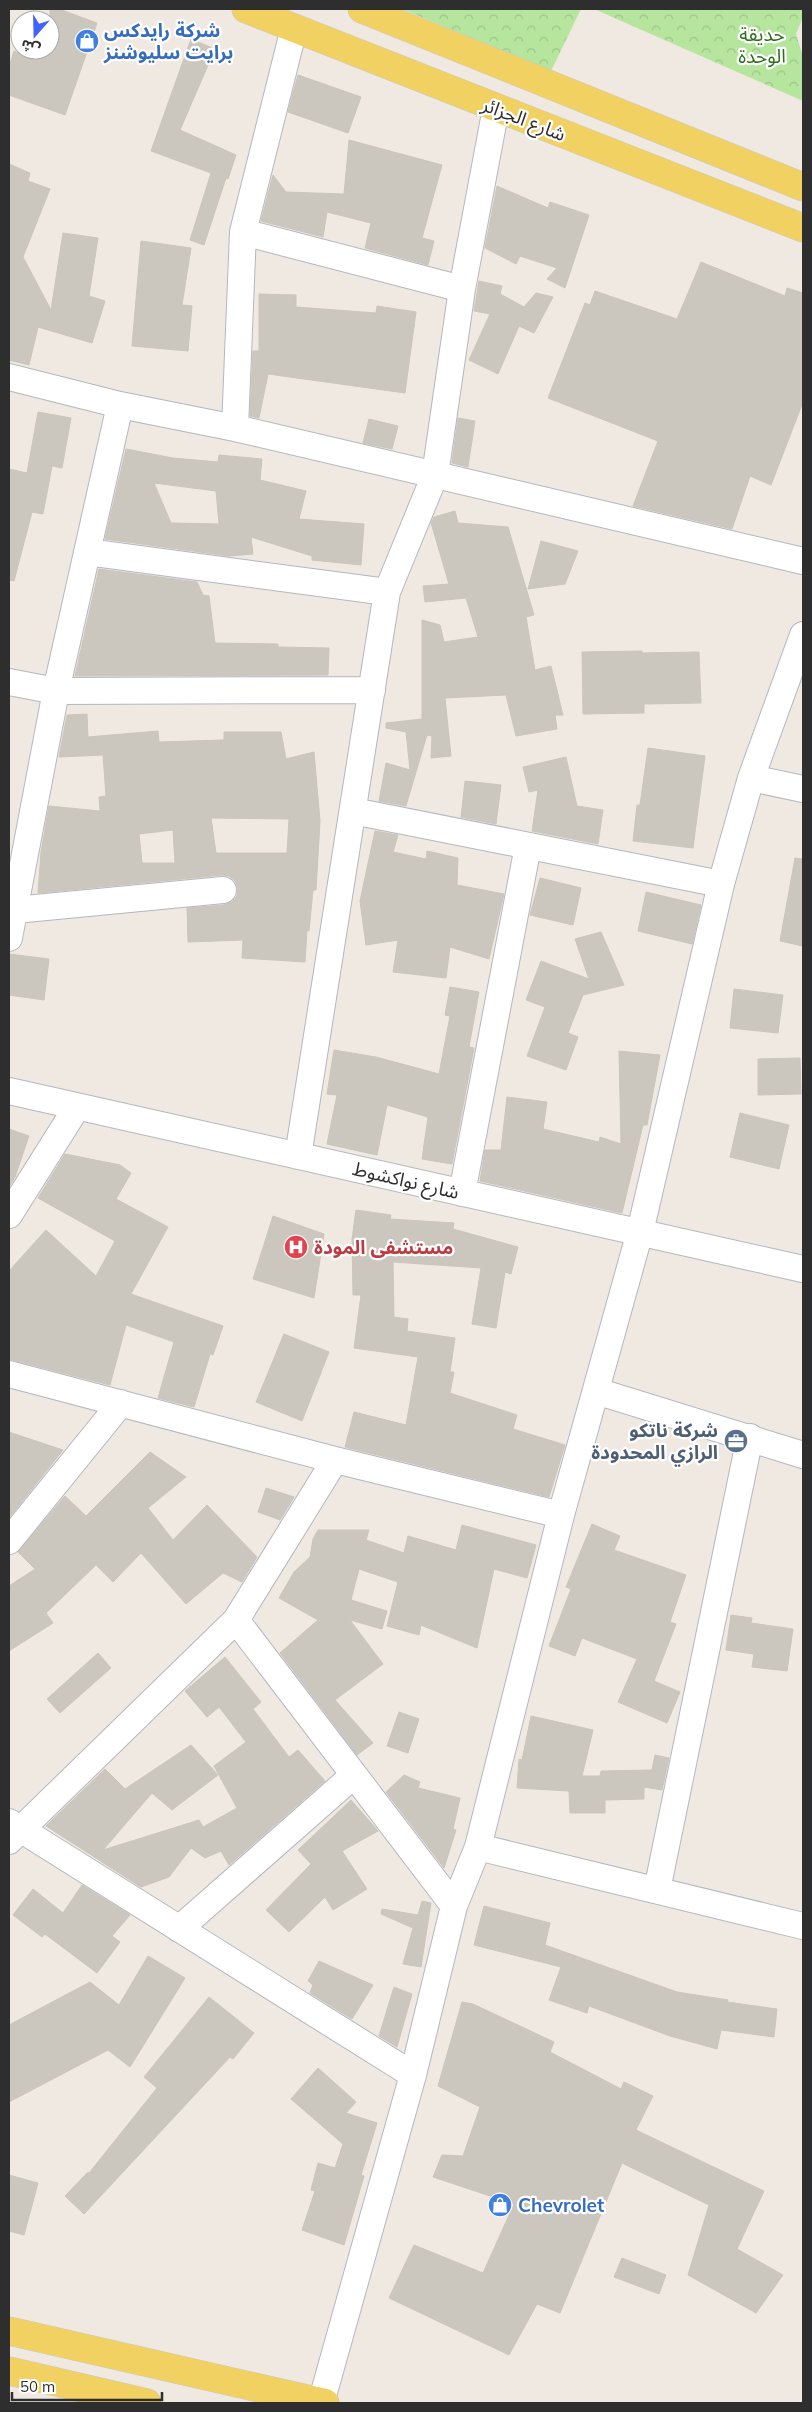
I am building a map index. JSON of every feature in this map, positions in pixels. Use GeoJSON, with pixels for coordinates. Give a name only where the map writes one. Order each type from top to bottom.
{"type":"FeatureCollection","features":[{"type":"Feature","properties":{"kind":"main road","name":"شارع الجزائر"},"geometry":{"type":"LineString","coordinates":[[246,9],[803,228]]}},
{"type":"Feature","properties":{"kind":"main road"},"geometry":{"type":"LineString","coordinates":[[362,9],[803,187]]}},
{"type":"Feature","properties":{"kind":"main road"},"geometry":{"type":"LineString","coordinates":[[700,187],[714,150]]}},
{"type":"Feature","properties":{"kind":"main road"},"geometry":{"type":"LineString","coordinates":[[9,2331],[322,2403]]}},
{"type":"Feature","properties":{"kind":"main road"},"geometry":{"type":"LineString","coordinates":[[9,2371],[147,2403]]}},
{"type":"Feature","properties":{"kind":"street"},"geometry":{"type":"LineString","coordinates":[[235,428],[243,232],[294,28]]}},
{"type":"Feature","properties":{"kind":"street"},"geometry":{"type":"LineString","coordinates":[[298,1156],[388,592],[434,475],[462,290],[496,108]]}},
{"type":"Feature","properties":{"kind":"street"},"geometry":{"type":"LineString","coordinates":[[243,232],[462,290]]}},
{"type":"Feature","properties":{"kind":"street"},"geometry":{"type":"LineString","coordinates":[[9,377],[803,561]]}},
{"type":"Feature","properties":{"kind":"street"},"geometry":{"type":"LineString","coordinates":[[9,938],[56,691],[120,404]]}},
{"type":"Feature","properties":{"kind":"street"},"geometry":{"type":"LineString","coordinates":[[87,552],[388,592]]}},
{"type":"Feature","properties":{"kind":"street"},"geometry":{"type":"LineString","coordinates":[[322,2403],[413,2075],[454,1906],[478,1847],[560,1514],[640,1232],[721,884],[751,778],[803,635]]}},
{"type":"Feature","properties":{"kind":"street"},"geometry":{"type":"LineString","coordinates":[[9,682],[56,691],[372,690]]}},
{"type":"Feature","properties":{"kind":"street"},"geometry":{"type":"LineString","coordinates":[[751,778],[803,789]]}},
{"type":"Feature","properties":{"kind":"street"},"geometry":{"type":"LineString","coordinates":[[353,811],[721,884]]}},
{"type":"Feature","properties":{"kind":"street"},"geometry":{"type":"LineString","coordinates":[[462,1193],[528,846]]}},
{"type":"Feature","properties":{"kind":"street"},"geometry":{"type":"LineString","coordinates":[[15,910],[224,890]]}},
{"type":"Feature","properties":{"kind":"street","name":"شارع نواكشوط"},"geometry":{"type":"LineString","coordinates":[[9,1091],[803,1268]]}},
{"type":"Feature","properties":{"kind":"street"},"geometry":{"type":"LineString","coordinates":[[9,1215],[77,1106]]}},
{"type":"Feature","properties":{"kind":"street"},"geometry":{"type":"LineString","coordinates":[[9,1374],[335,1460],[560,1514]]}},
{"type":"Feature","properties":{"kind":"street"},"geometry":{"type":"LineString","coordinates":[[596,1391],[750,1437],[803,1455]]}},
{"type":"Feature","properties":{"kind":"street"},"geometry":{"type":"LineString","coordinates":[[9,1542],[120,1403]]}},
{"type":"Feature","properties":{"kind":"street"},"geometry":{"type":"LineString","coordinates":[[657,1890],[750,1437]]}},
{"type":"Feature","properties":{"kind":"street"},"geometry":{"type":"LineString","coordinates":[[335,1460],[236,1620],[13,1831],[179,1929],[413,2075]]}},
{"type":"Feature","properties":{"kind":"street"},"geometry":{"type":"LineString","coordinates":[[236,1620],[454,1906]]}},
{"type":"Feature","properties":{"kind":"street"},"geometry":{"type":"LineString","coordinates":[[179,1929],[354,1775]]}},
{"type":"Feature","properties":{"kind":"street"},"geometry":{"type":"LineString","coordinates":[[478,1847],[803,1926]]}},
{"type":"Feature","properties":{"kind":"green space"},"geometry":{"type":"Polygon","coordinates":[[[402,9],[581,9],[551,71],[402,9]]]}},
{"type":"Feature","properties":{"kind":"green space","name":"حديقة الوحدة"},"geometry":{"type":"Polygon","coordinates":[[[594,9],[803,9],[803,17],[796,34],[803,57],[803,101],[594,9]]]}},
{"type":"Feature","properties":{"kind":"building"},"geometry":{"type":"Polygon","coordinates":[[[59,9],[97,23],[65,115],[9,95],[9,67],[11,60],[60,60],[60,10],[50,10],[59,9]]]}},
{"type":"Feature","properties":{"kind":"building"},"geometry":{"type":"Polygon","coordinates":[[[191,39],[215,49],[180,130],[236,155],[228,179],[226,178],[204,245],[190,240],[211,173],[151,151],[191,39]]]}},
{"type":"Feature","properties":{"kind":"building"},"geometry":{"type":"Polygon","coordinates":[[[298,75],[361,97],[348,133],[288,112],[298,75]]]}},
{"type":"Feature","properties":{"kind":"building"},"geometry":{"type":"Polygon","coordinates":[[[349,140],[442,165],[422,238],[434,241],[428,265],[365,248],[371,223],[327,212],[323,237],[261,221],[273,175],[286,192],[344,194],[349,140]]]}},
{"type":"Feature","properties":{"kind":"building"},"geometry":{"type":"Polygon","coordinates":[[[9,164],[30,173],[28,181],[50,189],[23,257],[51,310],[63,233],[98,238],[89,296],[105,301],[92,343],[38,327],[29,365],[9,360],[9,164]]]}},
{"type":"Feature","properties":{"kind":"building"},"geometry":{"type":"Polygon","coordinates":[[[497,186],[548,208],[550,202],[589,215],[565,288],[547,279],[557,268],[520,256],[516,264],[485,248],[497,186]]]}},
{"type":"Feature","properties":{"kind":"building"},"geometry":{"type":"Polygon","coordinates":[[[141,241],[191,248],[182,305],[192,306],[188,351],[132,346],[141,241]]]}},
{"type":"Feature","properties":{"kind":"building"},"geometry":{"type":"Polygon","coordinates":[[[701,262],[785,296],[787,288],[803,293],[803,402],[771,485],[750,476],[732,529],[633,506],[658,441],[548,398],[585,303],[590,305],[595,291],[677,319],[701,262]]]}},
{"type":"Feature","properties":{"kind":"building"},"geometry":{"type":"Polygon","coordinates":[[[479,281],[502,286],[500,294],[524,307],[536,293],[553,297],[534,333],[519,326],[498,374],[469,360],[490,314],[474,311],[479,281]]]}},
{"type":"Feature","properties":{"kind":"building"},"geometry":{"type":"Polygon","coordinates":[[[259,294],[296,295],[296,307],[376,313],[377,306],[416,312],[405,393],[268,374],[259,418],[250,416],[253,351],[259,351],[259,294]]]}},
{"type":"Feature","properties":{"kind":"building"},"geometry":{"type":"Polygon","coordinates":[[[38,412],[71,418],[62,468],[52,466],[43,514],[32,512],[14,581],[9,580],[9,469],[27,473],[38,412]]]}},
{"type":"Feature","properties":{"kind":"building"},"geometry":{"type":"Polygon","coordinates":[[[458,418],[475,421],[468,467],[452,463],[458,418]]]}},
{"type":"Feature","properties":{"kind":"building"},"geometry":{"type":"Polygon","coordinates":[[[369,419],[398,426],[392,449],[363,443],[369,419]]]}},
{"type":"Feature","properties":{"kind":"building"},"geometry":{"type":"Polygon","coordinates":[[[126,449],[173,458],[218,462],[219,455],[262,459],[260,480],[306,491],[299,519],[364,524],[361,565],[312,560],[312,556],[251,537],[253,554],[229,556],[105,539],[126,449]],[[154,483],[171,523],[219,524],[216,491],[154,483]]]}},
{"type":"Feature","properties":{"kind":"building"},"geometry":{"type":"Polygon","coordinates":[[[455,511],[458,523],[508,527],[534,615],[526,617],[535,670],[551,666],[563,715],[555,715],[557,729],[516,736],[506,695],[445,698],[451,756],[431,758],[432,736],[427,735],[406,806],[379,801],[386,763],[410,770],[406,732],[386,728],[386,723],[422,719],[422,620],[440,625],[444,642],[478,637],[466,598],[425,602],[423,586],[449,584],[431,523],[434,517],[455,511]]]}},
{"type":"Feature","properties":{"kind":"building"},"geometry":{"type":"Polygon","coordinates":[[[541,541],[578,551],[565,584],[528,589],[541,541]]]}},
{"type":"Feature","properties":{"kind":"building"},"geometry":{"type":"Polygon","coordinates":[[[99,569],[197,582],[203,595],[209,596],[215,643],[278,644],[278,647],[329,648],[328,675],[75,676],[99,569]]]}},
{"type":"Feature","properties":{"kind":"building"},"geometry":{"type":"Polygon","coordinates":[[[642,651],[642,653],[699,652],[701,703],[644,704],[644,713],[583,714],[582,652],[642,651]]]}},
{"type":"Feature","properties":{"kind":"building"},"geometry":{"type":"Polygon","coordinates":[[[87,714],[88,737],[158,731],[159,742],[224,740],[224,732],[281,732],[286,759],[314,752],[320,821],[316,890],[313,890],[309,931],[307,930],[305,962],[242,958],[243,940],[188,942],[187,908],[224,905],[232,902],[237,896],[238,888],[235,881],[229,876],[222,875],[38,893],[41,852],[49,806],[100,811],[99,797],[106,796],[103,755],[59,757],[67,715],[87,714]],[[211,818],[216,853],[287,853],[289,819],[211,818]],[[173,830],[139,834],[142,863],[175,863],[173,830]]]}},
{"type":"Feature","properties":{"kind":"building"},"geometry":{"type":"Polygon","coordinates":[[[648,748],[705,756],[693,848],[633,841],[637,805],[640,805],[648,748]]]}},
{"type":"Feature","properties":{"kind":"building"},"geometry":{"type":"Polygon","coordinates":[[[566,757],[577,806],[603,810],[598,844],[532,831],[538,790],[529,792],[523,767],[566,757]]]}},
{"type":"Feature","properties":{"kind":"building"},"geometry":{"type":"Polygon","coordinates":[[[465,781],[501,785],[496,824],[461,817],[465,781]]]}},
{"type":"Feature","properties":{"kind":"building"},"geometry":{"type":"Polygon","coordinates":[[[375,831],[398,835],[393,852],[426,859],[427,851],[458,858],[457,885],[504,894],[489,959],[450,947],[446,978],[393,972],[398,940],[366,945],[360,901],[375,831]]]}},
{"type":"Feature","properties":{"kind":"building"},"geometry":{"type":"Polygon","coordinates":[[[795,858],[803,859],[803,946],[780,941],[795,858]]]}},
{"type":"Feature","properties":{"kind":"building"},"geometry":{"type":"Polygon","coordinates":[[[540,878],[581,888],[573,925],[530,915],[540,878]]]}},
{"type":"Feature","properties":{"kind":"building"},"geometry":{"type":"Polygon","coordinates":[[[646,892],[701,905],[692,944],[638,931],[646,892]]]}},
{"type":"Feature","properties":{"kind":"building"},"geometry":{"type":"Polygon","coordinates":[[[601,932],[624,985],[583,995],[568,1033],[578,1037],[566,1070],[527,1056],[545,1007],[526,1000],[541,961],[589,979],[575,939],[601,932]]]}},
{"type":"Feature","properties":{"kind":"building"},"geometry":{"type":"Polygon","coordinates":[[[9,954],[49,959],[44,1000],[9,995],[9,954]]]}},
{"type":"Feature","properties":{"kind":"building"},"geometry":{"type":"Polygon","coordinates":[[[450,987],[479,992],[469,1047],[474,1048],[452,1164],[422,1159],[428,1117],[387,1105],[377,1155],[327,1144],[337,1095],[327,1094],[334,1050],[376,1057],[439,1074],[450,1016],[445,1015],[450,987]]]}},
{"type":"Feature","properties":{"kind":"building"},"geometry":{"type":"Polygon","coordinates":[[[734,989],[783,995],[778,1033],[730,1028],[734,989]]]}},
{"type":"Feature","properties":{"kind":"building"},"geometry":{"type":"Polygon","coordinates":[[[619,1051],[660,1055],[647,1125],[643,1125],[622,1213],[480,1181],[485,1150],[501,1150],[507,1097],[547,1102],[543,1129],[599,1142],[600,1137],[621,1144],[619,1051]]]}},
{"type":"Feature","properties":{"kind":"building"},"geometry":{"type":"Polygon","coordinates":[[[800,1058],[801,1094],[758,1095],[758,1059],[800,1058]]]}},
{"type":"Feature","properties":{"kind":"building"},"geometry":{"type":"Polygon","coordinates":[[[740,1113],[789,1125],[779,1169],[730,1157],[740,1113]]]}},
{"type":"Feature","properties":{"kind":"building"},"geometry":{"type":"Polygon","coordinates":[[[9,1129],[29,1136],[15,1177],[9,1187],[9,1129]]]}},
{"type":"Feature","properties":{"kind":"building"},"geometry":{"type":"Polygon","coordinates":[[[65,1154],[120,1165],[131,1173],[116,1199],[168,1227],[131,1294],[223,1326],[213,1355],[210,1354],[194,1407],[158,1398],[174,1342],[126,1325],[110,1385],[9,1359],[9,1271],[46,1230],[96,1276],[115,1241],[38,1198],[65,1154]]]}},
{"type":"Feature","properties":{"kind":"building"},"geometry":{"type":"Polygon","coordinates":[[[356,1210],[391,1215],[390,1219],[454,1223],[453,1229],[518,1247],[511,1274],[505,1272],[496,1328],[472,1324],[481,1268],[393,1262],[394,1317],[408,1319],[407,1331],[455,1338],[450,1372],[454,1372],[450,1393],[517,1415],[513,1429],[565,1445],[549,1497],[345,1447],[354,1412],[406,1425],[418,1357],[354,1348],[361,1295],[353,1295],[352,1239],[356,1210]]]}},
{"type":"Feature","properties":{"kind":"building"},"geometry":{"type":"Polygon","coordinates":[[[273,1216],[324,1234],[314,1298],[253,1279],[273,1216]]]}},
{"type":"Feature","properties":{"kind":"building"},"geometry":{"type":"Polygon","coordinates":[[[284,1334],[329,1352],[302,1421],[256,1402],[284,1334]]]}},
{"type":"Feature","properties":{"kind":"building"},"geometry":{"type":"Polygon","coordinates":[[[9,1432],[63,1450],[9,1518],[9,1432]]]}},
{"type":"Feature","properties":{"kind":"building"},"geometry":{"type":"Polygon","coordinates":[[[150,1452],[186,1477],[148,1508],[173,1540],[207,1505],[257,1557],[242,1582],[223,1573],[186,1604],[141,1553],[113,1582],[96,1565],[46,1613],[53,1623],[9,1651],[9,1586],[35,1569],[18,1552],[65,1496],[86,1516],[150,1452]]]}},
{"type":"Feature","properties":{"kind":"building"},"geometry":{"type":"Polygon","coordinates":[[[266,1488],[294,1497],[280,1520],[258,1512],[266,1488]]]}},
{"type":"Feature","properties":{"kind":"building"},"geometry":{"type":"Polygon","coordinates":[[[592,1524],[620,1536],[614,1550],[686,1575],[670,1622],[676,1624],[654,1681],[680,1692],[667,1723],[618,1702],[637,1659],[582,1638],[575,1656],[549,1646],[571,1589],[566,1587],[592,1524]]]}},
{"type":"Feature","properties":{"kind":"building"},"geometry":{"type":"Polygon","coordinates":[[[462,1525],[536,1545],[527,1578],[494,1569],[477,1648],[421,1625],[419,1635],[387,1626],[398,1582],[359,1569],[351,1600],[387,1611],[382,1629],[350,1620],[383,1664],[335,1700],[373,1743],[357,1755],[280,1653],[318,1620],[279,1598],[294,1572],[310,1557],[313,1539],[318,1530],[369,1530],[366,1540],[404,1553],[408,1536],[456,1550],[462,1525]]]}},
{"type":"Feature","properties":{"kind":"building"},"geometry":{"type":"Polygon","coordinates":[[[731,1615],[752,1618],[751,1623],[793,1629],[787,1671],[752,1667],[754,1654],[726,1650],[731,1615]]]}},
{"type":"Feature","properties":{"kind":"building"},"geometry":{"type":"Polygon","coordinates":[[[98,1653],[111,1668],[60,1713],[47,1699],[98,1653]]]}},
{"type":"Feature","properties":{"kind":"building"},"geometry":{"type":"Polygon","coordinates":[[[225,1657],[261,1702],[253,1709],[289,1757],[298,1750],[325,1781],[229,1865],[221,1851],[205,1858],[191,1848],[169,1877],[141,1887],[46,1826],[105,1769],[125,1789],[191,1745],[218,1775],[172,1810],[152,1793],[103,1850],[199,1820],[203,1827],[237,1808],[214,1766],[246,1742],[219,1707],[207,1717],[185,1691],[225,1657]]]}},
{"type":"Feature","properties":{"kind":"building"},"geometry":{"type":"Polygon","coordinates":[[[399,1712],[419,1719],[408,1753],[387,1746],[399,1712]]]}},
{"type":"Feature","properties":{"kind":"building"},"geometry":{"type":"Polygon","coordinates":[[[531,1716],[593,1730],[582,1776],[600,1776],[601,1771],[652,1770],[655,1755],[669,1758],[662,1790],[644,1787],[644,1799],[605,1800],[605,1813],[570,1813],[569,1791],[517,1788],[519,1759],[522,1760],[531,1716]]]}},
{"type":"Feature","properties":{"kind":"building"},"geometry":{"type":"Polygon","coordinates":[[[404,1775],[420,1782],[418,1788],[460,1798],[453,1829],[456,1830],[444,1868],[386,1792],[404,1775]]]}},
{"type":"Feature","properties":{"kind":"building"},"geometry":{"type":"Polygon","coordinates":[[[351,1800],[378,1831],[342,1851],[367,1889],[333,1910],[325,1897],[289,1932],[266,1910],[311,1864],[298,1850],[351,1800]]]}},
{"type":"Feature","properties":{"kind":"building"},"geometry":{"type":"Polygon","coordinates":[[[82,1885],[130,1915],[112,1936],[120,1942],[97,1973],[45,1934],[42,1937],[13,1915],[33,1889],[63,1913],[82,1885]]]}},
{"type":"Feature","properties":{"kind":"building"},"geometry":{"type":"Polygon","coordinates":[[[422,1901],[431,1903],[421,1967],[403,1964],[413,1928],[381,1914],[382,1909],[418,1915],[422,1901]]]}},
{"type":"Feature","properties":{"kind":"building"},"geometry":{"type":"Polygon","coordinates":[[[484,1906],[550,1923],[545,1945],[677,1992],[777,2009],[774,2037],[721,2030],[717,2049],[670,2036],[589,2006],[587,2013],[549,2000],[561,1967],[474,1945],[484,1906]]]}},
{"type":"Feature","properties":{"kind":"building"},"geometry":{"type":"Polygon","coordinates":[[[148,1956],[185,1978],[130,2067],[108,2050],[9,2102],[9,2025],[90,1982],[119,2005],[148,1956]]]}},
{"type":"Feature","properties":{"kind":"building"},"geometry":{"type":"Polygon","coordinates":[[[319,1961],[373,1985],[352,2019],[310,1993],[313,1985],[308,1981],[319,1961]]]}},
{"type":"Feature","properties":{"kind":"building"},"geometry":{"type":"Polygon","coordinates":[[[394,1987],[412,1994],[397,2047],[379,2036],[394,1987]]]}},
{"type":"Feature","properties":{"kind":"building"},"geometry":{"type":"Polygon","coordinates":[[[209,1997],[254,2033],[233,2059],[230,2057],[84,2214],[65,2196],[89,2173],[157,2088],[144,2077],[209,1997]]]}},
{"type":"Feature","properties":{"kind":"building"},"geometry":{"type":"Polygon","coordinates":[[[462,2002],[473,2004],[554,2042],[550,2052],[621,2089],[624,2082],[653,2096],[636,2130],[764,2191],[737,2249],[783,2275],[756,2313],[688,2275],[709,2205],[622,2163],[560,2313],[537,2304],[509,2355],[389,2298],[414,2245],[483,2273],[514,2204],[433,2177],[442,2155],[463,2156],[480,2107],[438,2086],[462,2002]]]}},
{"type":"Feature","properties":{"kind":"building"},"geometry":{"type":"Polygon","coordinates":[[[318,2068],[356,2102],[346,2113],[377,2123],[361,2175],[364,2176],[344,2245],[302,2230],[315,2191],[311,2190],[318,2163],[335,2168],[343,2144],[291,2099],[318,2068]]]}},
{"type":"Feature","properties":{"kind":"building"},"geometry":{"type":"Polygon","coordinates":[[[9,2175],[38,2183],[24,2235],[9,2231],[9,2175]]]}},
{"type":"Feature","properties":{"kind":"building"},"geometry":{"type":"Polygon","coordinates":[[[622,2258],[666,2275],[659,2294],[614,2277],[622,2258]]]}},
{"type":"Feature","properties":{"kind":"place","name":"شركة رايدكس برايت سليوشنز"},"geometry":{"type":"Point","coordinates":[87,41]}},
{"type":"Feature","properties":{"kind":"place","name":"مستشفى المودة"},"geometry":{"type":"Point","coordinates":[296,1247]}},
{"type":"Feature","properties":{"kind":"place","name":"شركة ناتكو الرازي المحدودة"},"geometry":{"type":"Point","coordinates":[736,1441]}},
{"type":"Feature","properties":{"kind":"place","name":"Chevrolet"},"geometry":{"type":"Point","coordinates":[500,2205]}}]}
